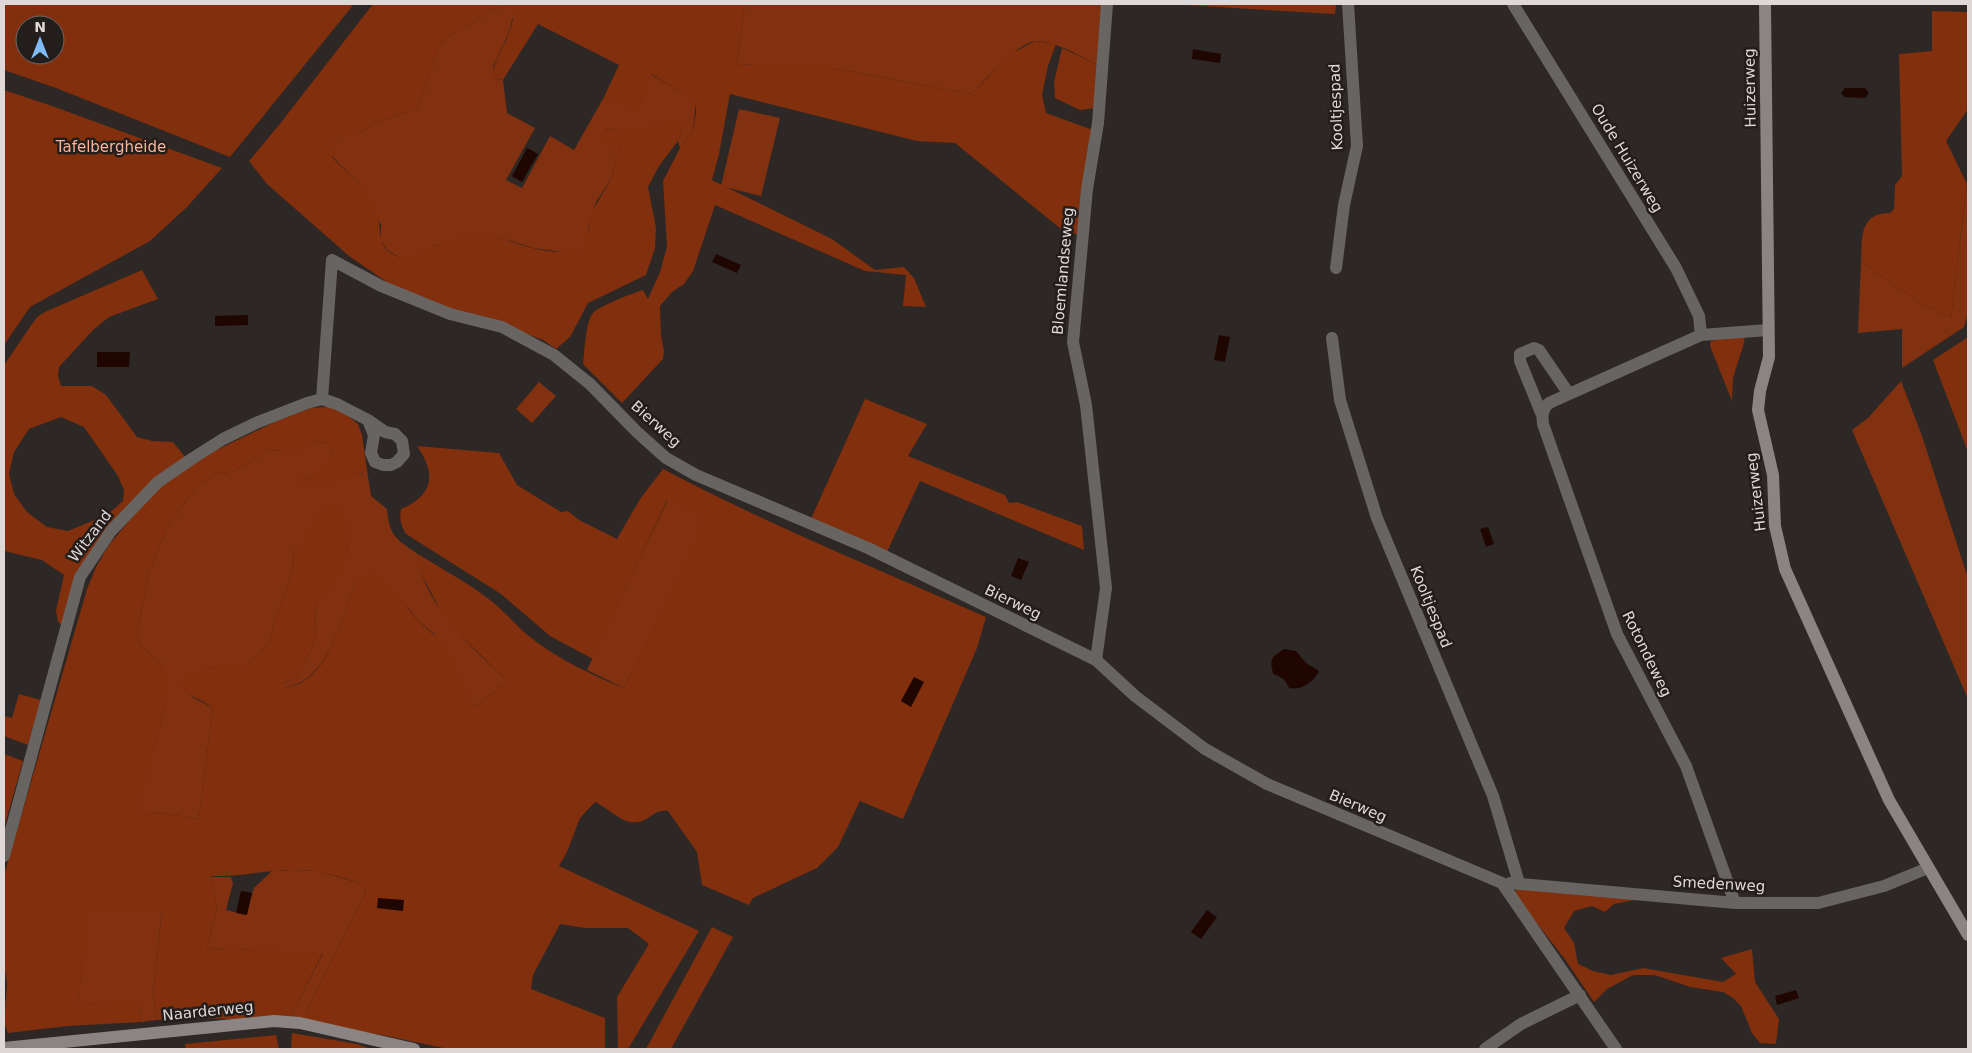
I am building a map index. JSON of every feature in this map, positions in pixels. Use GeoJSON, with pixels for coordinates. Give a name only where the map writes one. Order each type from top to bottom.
{"type":"FeatureCollection","features":[{"type":"Feature","properties":{"kind":"main road","name":"Huizerweg"},"geometry":{"type":"LineString","coordinates":[[1765,4],[1768,357],[1760,391],[1758,410],[1773,475],[1775,526],[1785,569],[1889,800],[1968,935]]}},
{"type":"Feature","properties":{"kind":"main road","name":"Naarderweg"},"geometry":{"type":"LineString","coordinates":[[4,1048],[103,1044],[274,1021],[300,1023],[414,1049]]}},
{"type":"Feature","properties":{"kind":"street","name":"Bloemlandseweg"},"geometry":{"type":"LineString","coordinates":[[1096,660],[1106,588],[1086,405],[1073,342],[1087,189],[1098,123],[1107,4]]}},
{"type":"Feature","properties":{"kind":"street","name":"Kooltjespad"},"geometry":{"type":"LineString","coordinates":[[1336,268],[1344,205],[1357,146],[1348,4]]}},
{"type":"Feature","properties":{"kind":"street","name":"Oude Huizerweg"},"geometry":{"type":"LineString","coordinates":[[1513,4],[1676,268],[1699,316],[1701,335]]}},
{"type":"Feature","properties":{"kind":"street","name":"Bierweg"},"geometry":{"type":"LineString","coordinates":[[322,399],[332,260],[381,286],[450,314],[502,327],[554,355],[590,384],[637,432],[666,458],[696,476],[868,548],[1096,660],[1135,696],[1205,749],[1267,784],[1502,883]]}},
{"type":"Feature","properties":{"kind":"street"},"geometry":{"type":"LineString","coordinates":[[1542,415],[1544,407],[1549,403],[1701,335],[1768,330]]}},
{"type":"Feature","properties":{"kind":"street","name":"Kooltjespad"},"geometry":{"type":"LineString","coordinates":[[1332,338],[1340,400],[1378,518],[1493,796],[1519,883]]}},
{"type":"Feature","properties":{"kind":"street","name":"Rotondeweg"},"geometry":{"type":"LineString","coordinates":[[1569,394],[1539,350],[1534,348],[1520,354],[1520,361],[1542,415],[1543,424],[1614,626],[1686,766],[1735,903]]}},
{"type":"Feature","properties":{"kind":"street"},"geometry":{"type":"LineString","coordinates":[[322,399],[368,420]]}},
{"type":"Feature","properties":{"kind":"street","name":"Witzand"},"geometry":{"type":"LineString","coordinates":[[4,856],[80,577],[111,531],[158,482],[193,458],[224,439],[256,423],[322,399]]}},
{"type":"Feature","properties":{"kind":"street","name":"Smedenweg"},"geometry":{"type":"LineString","coordinates":[[1502,883],[1735,903],[1818,903],[1884,886],[1928,868]]}},
{"type":"Feature","properties":{"kind":"street"},"geometry":{"type":"LineString","coordinates":[[1502,883],[1616,1049]]}},
{"type":"Feature","properties":{"kind":"street"},"geometry":{"type":"LineString","coordinates":[[1485,1049],[1521,1024],[1580,995]]}},
{"type":"Feature","properties":{"kind":"shaded area"},"geometry":{"type":"Polygon","coordinates":[[[745,4],[1104,4],[1098,65],[1061,47],[1037,41],[1021,47],[1012,54],[972,94],[837,69],[737,64],[745,4]]]}},
{"type":"Feature","properties":{"kind":"shaded area"},"geometry":{"type":"Polygon","coordinates":[[[501,7],[513,7],[514,13],[509,32],[493,67],[494,78],[503,80],[507,113],[535,128],[506,180],[522,188],[550,136],[574,150],[604,97],[638,110],[650,74],[696,100],[693,131],[680,148],[678,141],[683,126],[619,130],[603,128],[621,148],[616,157],[612,178],[596,202],[588,227],[588,241],[585,249],[573,253],[533,248],[494,236],[436,245],[415,257],[405,258],[395,255],[386,249],[381,240],[381,225],[359,184],[332,156],[332,148],[338,134],[357,134],[377,122],[418,108],[441,42],[486,14],[501,7]]]}},
{"type":"Feature","properties":{"kind":"shaded area"},"geometry":{"type":"Polygon","coordinates":[[[1193,49],[1221,54],[1220,63],[1192,59],[1193,49]]]}},
{"type":"Feature","properties":{"kind":"shaded area"},"geometry":{"type":"Polygon","coordinates":[[[1845,88],[1865,88],[1869,93],[1865,98],[1845,97],[1841,93],[1845,88]]]}},
{"type":"Feature","properties":{"kind":"shaded area"},"geometry":{"type":"Polygon","coordinates":[[[739,109],[780,118],[761,196],[721,186],[739,109]]]}},
{"type":"Feature","properties":{"kind":"shaded area"},"geometry":{"type":"Polygon","coordinates":[[[527,148],[538,154],[522,182],[512,176],[527,148]]]}},
{"type":"Feature","properties":{"kind":"shaded area"},"geometry":{"type":"Polygon","coordinates":[[[1967,184],[1968,314],[1964,327],[1902,368],[1902,329],[1858,333],[1861,262],[1922,304],[1951,318],[1967,184]]]}},
{"type":"Feature","properties":{"kind":"shaded area"},"geometry":{"type":"Polygon","coordinates":[[[716,254],[741,265],[737,273],[712,262],[716,254]]]}},
{"type":"Feature","properties":{"kind":"shaded area"},"geometry":{"type":"Polygon","coordinates":[[[248,315],[248,325],[215,326],[215,316],[248,315]]]}},
{"type":"Feature","properties":{"kind":"shaded area"},"geometry":{"type":"Polygon","coordinates":[[[1219,335],[1230,337],[1225,362],[1214,360],[1219,335]]]}},
{"type":"Feature","properties":{"kind":"shaded area"},"geometry":{"type":"Polygon","coordinates":[[[97,352],[130,352],[129,367],[97,367],[97,352]]]}},
{"type":"Feature","properties":{"kind":"shaded area"},"geometry":{"type":"Polygon","coordinates":[[[1901,381],[1922,436],[1968,578],[1968,699],[1852,430],[1868,418],[1901,381]]]}},
{"type":"Feature","properties":{"kind":"shaded area"},"geometry":{"type":"Polygon","coordinates":[[[539,382],[556,396],[532,423],[516,409],[539,382]]]}},
{"type":"Feature","properties":{"kind":"shaded area"},"geometry":{"type":"Polygon","coordinates":[[[312,441],[327,443],[332,450],[331,457],[310,478],[295,481],[360,475],[367,470],[371,496],[387,509],[392,531],[399,541],[418,554],[422,573],[429,591],[439,608],[452,625],[508,682],[474,706],[434,634],[407,607],[356,582],[339,630],[323,661],[312,674],[299,683],[283,688],[287,682],[298,676],[304,666],[316,635],[315,604],[337,577],[348,544],[316,516],[319,521],[301,546],[294,550],[290,578],[274,622],[271,636],[264,648],[245,667],[214,667],[178,685],[194,698],[213,707],[199,819],[155,812],[134,816],[167,701],[162,664],[140,645],[137,633],[149,572],[169,523],[200,484],[216,474],[235,471],[269,450],[284,451],[312,441]]]}},
{"type":"Feature","properties":{"kind":"shaded area"},"geometry":{"type":"Polygon","coordinates":[[[668,499],[706,519],[624,688],[587,670],[668,499]]]}},
{"type":"Feature","properties":{"kind":"shaded area"},"geometry":{"type":"Polygon","coordinates":[[[1488,527],[1494,544],[1486,547],[1480,529],[1488,527]]]}},
{"type":"Feature","properties":{"kind":"shaded area"},"geometry":{"type":"Polygon","coordinates":[[[1018,558],[1029,562],[1021,580],[1011,576],[1018,558]]]}},
{"type":"Feature","properties":{"kind":"shaded area"},"geometry":{"type":"Polygon","coordinates":[[[1284,649],[1296,651],[1306,663],[1319,671],[1310,682],[1302,687],[1289,688],[1283,679],[1273,674],[1271,663],[1273,657],[1284,649]]]}},
{"type":"Feature","properties":{"kind":"shaded area"},"geometry":{"type":"Polygon","coordinates":[[[914,677],[924,682],[911,707],[901,701],[914,677]]]}},
{"type":"Feature","properties":{"kind":"shaded area"},"geometry":{"type":"Polygon","coordinates":[[[272,871],[317,871],[363,884],[366,892],[308,1008],[306,1024],[288,1022],[323,953],[207,948],[217,908],[211,877],[231,877],[233,883],[226,910],[246,915],[254,888],[272,871]]]}},
{"type":"Feature","properties":{"kind":"shaded area"},"geometry":{"type":"Polygon","coordinates":[[[241,891],[252,893],[247,915],[236,913],[241,891]]]}},
{"type":"Feature","properties":{"kind":"shaded area"},"geometry":{"type":"Polygon","coordinates":[[[378,898],[404,900],[403,911],[377,908],[378,898]]]}},
{"type":"Feature","properties":{"kind":"shaded area"},"geometry":{"type":"Polygon","coordinates":[[[1207,910],[1217,917],[1201,939],[1191,932],[1207,910]]]}},
{"type":"Feature","properties":{"kind":"shaded area"},"geometry":{"type":"Polygon","coordinates":[[[162,911],[153,992],[157,1020],[141,1022],[140,1004],[78,1005],[88,912],[162,911]]]}},
{"type":"Feature","properties":{"kind":"shaded area"},"geometry":{"type":"Polygon","coordinates":[[[1796,990],[1799,998],[1777,1005],[1775,996],[1796,990]]]}},
{"type":"Feature","properties":{"kind":"green space"},"geometry":{"type":"Polygon","coordinates":[[[4,4],[354,4],[230,157],[56,88],[4,70],[4,4]]]}},
{"type":"Feature","properties":{"kind":"green space"},"geometry":{"type":"Polygon","coordinates":[[[373,4],[745,4],[737,64],[826,67],[972,94],[1009,55],[1035,41],[1056,44],[1048,66],[1042,95],[1046,113],[1093,130],[1080,234],[1066,233],[955,143],[917,141],[730,94],[719,154],[712,180],[832,239],[875,270],[904,267],[914,278],[926,307],[903,306],[906,275],[865,271],[715,205],[693,271],[684,284],[672,292],[660,306],[663,359],[622,403],[583,364],[588,323],[596,310],[624,297],[643,290],[648,299],[660,272],[667,247],[663,181],[680,148],[693,131],[696,112],[695,100],[651,74],[638,111],[604,97],[619,65],[538,24],[503,80],[494,78],[492,74],[494,66],[509,33],[513,16],[513,7],[501,7],[486,14],[441,42],[418,108],[377,122],[357,134],[338,134],[332,148],[332,157],[362,187],[372,201],[378,214],[381,238],[385,248],[395,255],[407,257],[419,254],[446,242],[474,236],[493,236],[541,250],[567,252],[585,249],[591,213],[612,178],[616,157],[621,148],[599,143],[603,128],[619,130],[678,122],[683,126],[678,141],[659,166],[648,187],[656,228],[655,248],[646,275],[588,303],[570,337],[556,349],[543,340],[508,327],[404,294],[349,256],[267,184],[249,161],[373,4]]]}},
{"type":"Feature","properties":{"kind":"green space"},"geometry":{"type":"Polygon","coordinates":[[[1167,4],[1336,4],[1335,14],[1167,4]]]}},
{"type":"Feature","properties":{"kind":"green space"},"geometry":{"type":"Polygon","coordinates":[[[1932,11],[1968,12],[1968,109],[1946,141],[1967,184],[1951,318],[1922,304],[1861,262],[1864,228],[1873,217],[1890,213],[1894,209],[1895,185],[1902,176],[1899,54],[1932,51],[1932,11]]]}},
{"type":"Feature","properties":{"kind":"green space"},"geometry":{"type":"Polygon","coordinates":[[[1062,48],[1098,65],[1095,108],[1080,110],[1055,98],[1054,82],[1062,48]]]}},
{"type":"Feature","properties":{"kind":"green space","name":"Tafelbergheide"},"geometry":{"type":"Polygon","coordinates":[[[4,90],[222,168],[187,207],[150,241],[30,307],[4,345],[4,90]]]}},
{"type":"Feature","properties":{"kind":"green space"},"geometry":{"type":"Polygon","coordinates":[[[142,270],[158,299],[109,317],[93,330],[59,367],[58,376],[61,386],[92,386],[106,395],[137,437],[152,441],[173,442],[185,457],[105,532],[64,626],[58,622],[56,611],[64,575],[42,560],[4,551],[4,365],[38,316],[142,270]],[[61,417],[29,429],[14,452],[9,474],[14,494],[27,512],[47,527],[68,531],[107,515],[123,501],[124,490],[118,476],[84,427],[61,417]]]}},
{"type":"Feature","properties":{"kind":"green space"},"geometry":{"type":"Polygon","coordinates":[[[1745,334],[1733,378],[1732,401],[1710,346],[1711,341],[1745,334]]]}},
{"type":"Feature","properties":{"kind":"green space"},"geometry":{"type":"Polygon","coordinates":[[[1968,337],[1968,452],[1933,360],[1968,337]]]}},
{"type":"Feature","properties":{"kind":"green space"},"geometry":{"type":"Polygon","coordinates":[[[865,399],[927,424],[908,456],[1005,495],[1009,503],[1017,502],[1082,526],[1084,550],[920,481],[886,554],[810,521],[865,399]]]}},
{"type":"Feature","properties":{"kind":"green space"},"geometry":{"type":"Polygon","coordinates":[[[337,407],[358,424],[362,435],[367,470],[350,479],[340,481],[292,481],[310,478],[331,457],[332,450],[327,443],[312,441],[298,452],[269,450],[235,471],[216,474],[200,484],[169,523],[149,572],[137,633],[140,645],[162,664],[166,677],[167,701],[135,815],[155,812],[199,819],[213,707],[186,693],[178,685],[191,673],[200,670],[218,667],[245,667],[267,645],[290,578],[294,550],[301,546],[308,528],[319,521],[315,516],[335,501],[345,519],[347,529],[348,540],[345,561],[334,583],[315,604],[316,635],[304,666],[298,676],[287,682],[284,688],[300,683],[313,674],[323,661],[339,630],[356,582],[363,575],[371,573],[385,582],[417,619],[444,645],[474,706],[508,682],[451,626],[440,610],[424,579],[419,565],[418,554],[481,593],[534,640],[558,656],[585,671],[624,688],[705,519],[667,500],[593,659],[550,636],[501,594],[406,534],[401,522],[401,509],[420,497],[425,491],[429,475],[423,456],[417,446],[499,453],[517,485],[561,512],[568,511],[579,520],[617,539],[640,499],[663,469],[742,509],[986,617],[977,648],[903,819],[860,801],[838,847],[817,868],[753,898],[749,905],[702,885],[697,852],[668,811],[655,813],[642,821],[632,822],[621,819],[595,802],[580,818],[567,852],[559,866],[699,931],[628,1049],[618,1049],[617,997],[649,944],[628,928],[585,928],[560,924],[533,975],[531,989],[605,1018],[605,1049],[448,1049],[382,1035],[306,1024],[308,1008],[366,892],[363,884],[328,874],[302,870],[211,876],[217,908],[207,948],[323,952],[288,1022],[205,1018],[157,1020],[153,992],[162,912],[89,912],[78,1005],[140,1003],[141,1022],[68,1026],[8,1033],[4,1023],[7,984],[4,964],[4,875],[87,589],[96,567],[109,545],[157,487],[204,456],[277,421],[311,408],[337,407]]]}},
{"type":"Feature","properties":{"kind":"green space"},"geometry":{"type":"Polygon","coordinates":[[[19,694],[41,700],[28,745],[4,736],[4,716],[12,718],[19,694]]]}},
{"type":"Feature","properties":{"kind":"green space"},"geometry":{"type":"Polygon","coordinates":[[[4,754],[23,761],[4,828],[4,754]]]}},
{"type":"Feature","properties":{"kind":"green space"},"geometry":{"type":"Polygon","coordinates":[[[1521,887],[1639,899],[1614,904],[1605,912],[1592,906],[1574,911],[1564,928],[1574,943],[1578,964],[1593,971],[1611,975],[1643,968],[1723,982],[1736,974],[1721,958],[1752,949],[1755,982],[1779,1019],[1776,1044],[1760,1043],[1752,1033],[1741,1006],[1723,992],[1690,987],[1655,975],[1633,975],[1607,989],[1594,1002],[1564,958],[1514,894],[1521,887]]]}},
{"type":"Feature","properties":{"kind":"green space"},"geometry":{"type":"Polygon","coordinates":[[[712,927],[733,937],[671,1049],[646,1049],[712,927]]]}},
{"type":"Feature","properties":{"kind":"green space"},"geometry":{"type":"Polygon","coordinates":[[[292,1033],[357,1044],[371,1049],[291,1049],[292,1033]]]}},
{"type":"Feature","properties":{"kind":"green space"},"geometry":{"type":"Polygon","coordinates":[[[276,1035],[279,1049],[186,1049],[185,1044],[276,1035]]]}}]}
